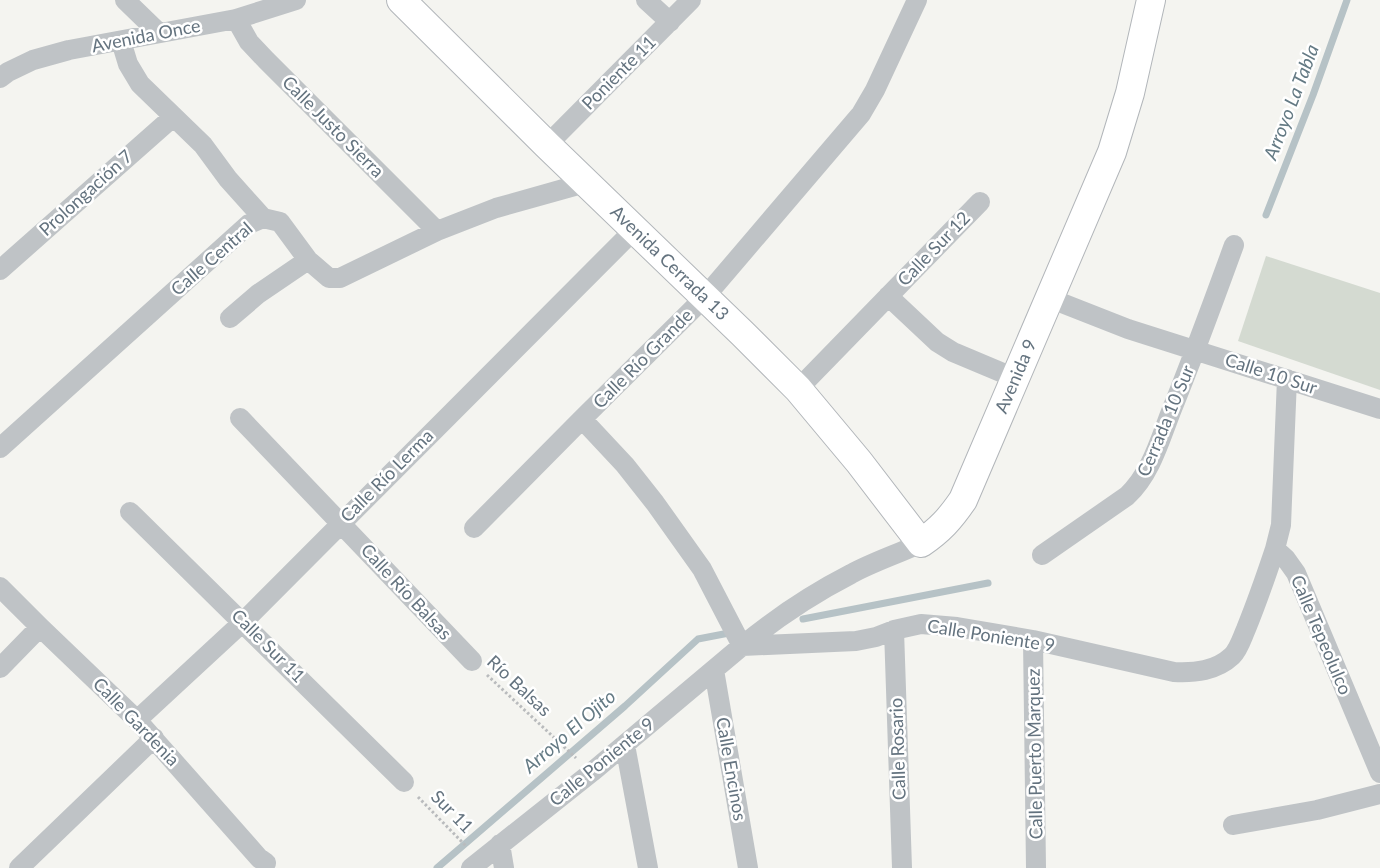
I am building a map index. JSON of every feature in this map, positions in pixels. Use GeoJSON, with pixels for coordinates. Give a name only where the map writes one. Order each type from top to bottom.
{"type":"FeatureCollection","features":[{"type":"Feature","properties":{"kind":"street"},"geometry":{"type":"LineString","coordinates":[[125,0],[159,33]]}},
{"type":"Feature","properties":{"kind":"street","name":"Avenida Once"},"geometry":{"type":"LineString","coordinates":[[0,78],[33,60],[69,50],[236,19],[296,0]]}},
{"type":"Feature","properties":{"kind":"street","name":"Avenida Cerrada 13"},"geometry":{"type":"LineString","coordinates":[[401,0],[585,183],[798,390],[859,462],[921,543]]}},
{"type":"Feature","properties":{"kind":"street"},"geometry":{"type":"LineString","coordinates":[[646,0],[670,22]]}},
{"type":"Feature","properties":{"kind":"street","name":"Poniente 11"},"geometry":{"type":"LineString","coordinates":[[547,145],[691,0]]}},
{"type":"Feature","properties":{"kind":"street","name":"Calle Río Grande"},"geometry":{"type":"LineString","coordinates":[[742,646],[702,569],[625,465],[582,419],[704,298],[861,114],[875,90],[917,0]]}},
{"type":"Feature","properties":{"kind":"street","name":"Avenida 9"},"geometry":{"type":"LineString","coordinates":[[742,646],[797,604],[850,574],[921,543],[948,522],[963,500],[1112,152],[1130,93],[1151,0]]}},
{"type":"Feature","properties":{"kind":"street","name":"Calle Justo Sierra"},"geometry":{"type":"LineString","coordinates":[[236,19],[250,42],[266,60],[437,231]]}},
{"type":"Feature","properties":{"kind":"street"},"geometry":{"type":"LineString","coordinates":[[121,41],[128,64],[140,84],[203,145],[228,178],[263,218]]}},
{"type":"Feature","properties":{"kind":"street","name":"Prolongación 7"},"geometry":{"type":"LineString","coordinates":[[0,270],[173,116]]}},
{"type":"Feature","properties":{"kind":"street","name":"Calle Central"},"geometry":{"type":"LineString","coordinates":[[0,448],[249,224],[263,218],[280,222],[308,260],[329,278],[340,278],[437,231],[496,208],[585,183]]}},
{"type":"Feature","properties":{"kind":"street","name":"Calle Sur 12"},"geometry":{"type":"LineString","coordinates":[[798,390],[980,202]]}},
{"type":"Feature","properties":{"kind":"street","name":"Calle Río Lerma"},"geometry":{"type":"LineString","coordinates":[[137,720],[243,622],[634,230]]}},
{"type":"Feature","properties":{"kind":"street","name":"Cerrada 10 Sur"},"geometry":{"type":"LineString","coordinates":[[1042,555],[1127,496],[1137,486],[1151,462],[1196,351],[1234,245]]}},
{"type":"Feature","properties":{"kind":"street"},"geometry":{"type":"LineString","coordinates":[[230,318],[258,294],[308,260]]}},
{"type":"Feature","properties":{"kind":"street","name":"Calle Sur 12"},"geometry":{"type":"LineString","coordinates":[[888,296],[937,342],[953,352],[1015,378]]}},
{"type":"Feature","properties":{"kind":"street","name":"Calle 10 Sur"},"geometry":{"type":"LineString","coordinates":[[1048,298],[1128,329],[1380,409]]}},
{"type":"Feature","properties":{"kind":"street"},"geometry":{"type":"LineString","coordinates":[[1275,549],[1281,525],[1287,379]]}},
{"type":"Feature","properties":{"kind":"street","name":"Calle Río Balsas"},"geometry":{"type":"LineString","coordinates":[[240,418],[472,661]]}},
{"type":"Feature","properties":{"kind":"street"},"geometry":{"type":"LineString","coordinates":[[474,528],[582,419]]}},
{"type":"Feature","properties":{"kind":"street","name":"Calle Sur 11"},"geometry":{"type":"LineString","coordinates":[[130,512],[404,782]]}},
{"type":"Feature","properties":{"kind":"street","name":"Calle Poniente 9"},"geometry":{"type":"LineString","coordinates":[[475,864],[592,772],[742,646],[856,641],[921,624],[957,627],[1033,640],[1174,672],[1194,672],[1215,667],[1233,655],[1262,590],[1275,549]]}},
{"type":"Feature","properties":{"kind":"street","name":"Calle Tepeolulco"},"geometry":{"type":"LineString","coordinates":[[1275,549],[1286,559],[1296,573],[1380,773]]}},
{"type":"Feature","properties":{"kind":"street","name":"Calle Gardenia"},"geometry":{"type":"LineString","coordinates":[[0,587],[40,628],[137,720],[267,866]]}},
{"type":"Feature","properties":{"kind":"street"},"geometry":{"type":"LineString","coordinates":[[0,668],[40,628]]}},
{"type":"Feature","properties":{"kind":"street","name":"Calle Rosario"},"geometry":{"type":"LineString","coordinates":[[894,630],[902,868]]}},
{"type":"Feature","properties":{"kind":"street","name":"Calle Puerto Marquez"},"geometry":{"type":"LineString","coordinates":[[1033,640],[1036,868]]}},
{"type":"Feature","properties":{"kind":"street","name":"Calle Encinos"},"geometry":{"type":"LineString","coordinates":[[714,670],[748,868]]}},
{"type":"Feature","properties":{"kind":"street"},"geometry":{"type":"LineString","coordinates":[[19,868],[154,738]]}},
{"type":"Feature","properties":{"kind":"street"},"geometry":{"type":"LineString","coordinates":[[624,745],[648,868]]}},
{"type":"Feature","properties":{"kind":"street"},"geometry":{"type":"LineString","coordinates":[[1233,825],[1317,810],[1380,794]]}},
{"type":"Feature","properties":{"kind":"street"},"geometry":{"type":"LineString","coordinates":[[500,844],[504,868]]}},
{"type":"Feature","properties":{"kind":"path","name":"Río Balsas"},"geometry":{"type":"LineString","coordinates":[[472,661],[592,772]]}},
{"type":"Feature","properties":{"kind":"path","name":"Sur 11"},"geometry":{"type":"LineString","coordinates":[[404,782],[475,864]]}},
{"type":"Feature","properties":{"kind":"shaded area"},"geometry":{"type":"Polygon","coordinates":[[[1266,256],[1380,293],[1380,390],[1238,341],[1266,256]]]}},
{"type":"Feature","properties":{"kind":"waterway","name":"Arroyo La Tabla"},"geometry":{"type":"LineString","coordinates":[[1266,215],[1313,95],[1347,0]]}},
{"type":"Feature","properties":{"kind":"waterway","name":"Arroyo El Ojito"},"geometry":{"type":"LineString","coordinates":[[803,619],[988,583]]}},
{"type":"Feature","properties":{"kind":"waterway","name":"Arroyo El Ojito"},"geometry":{"type":"LineString","coordinates":[[437,868],[625,706],[698,639],[729,633]]}}]}
